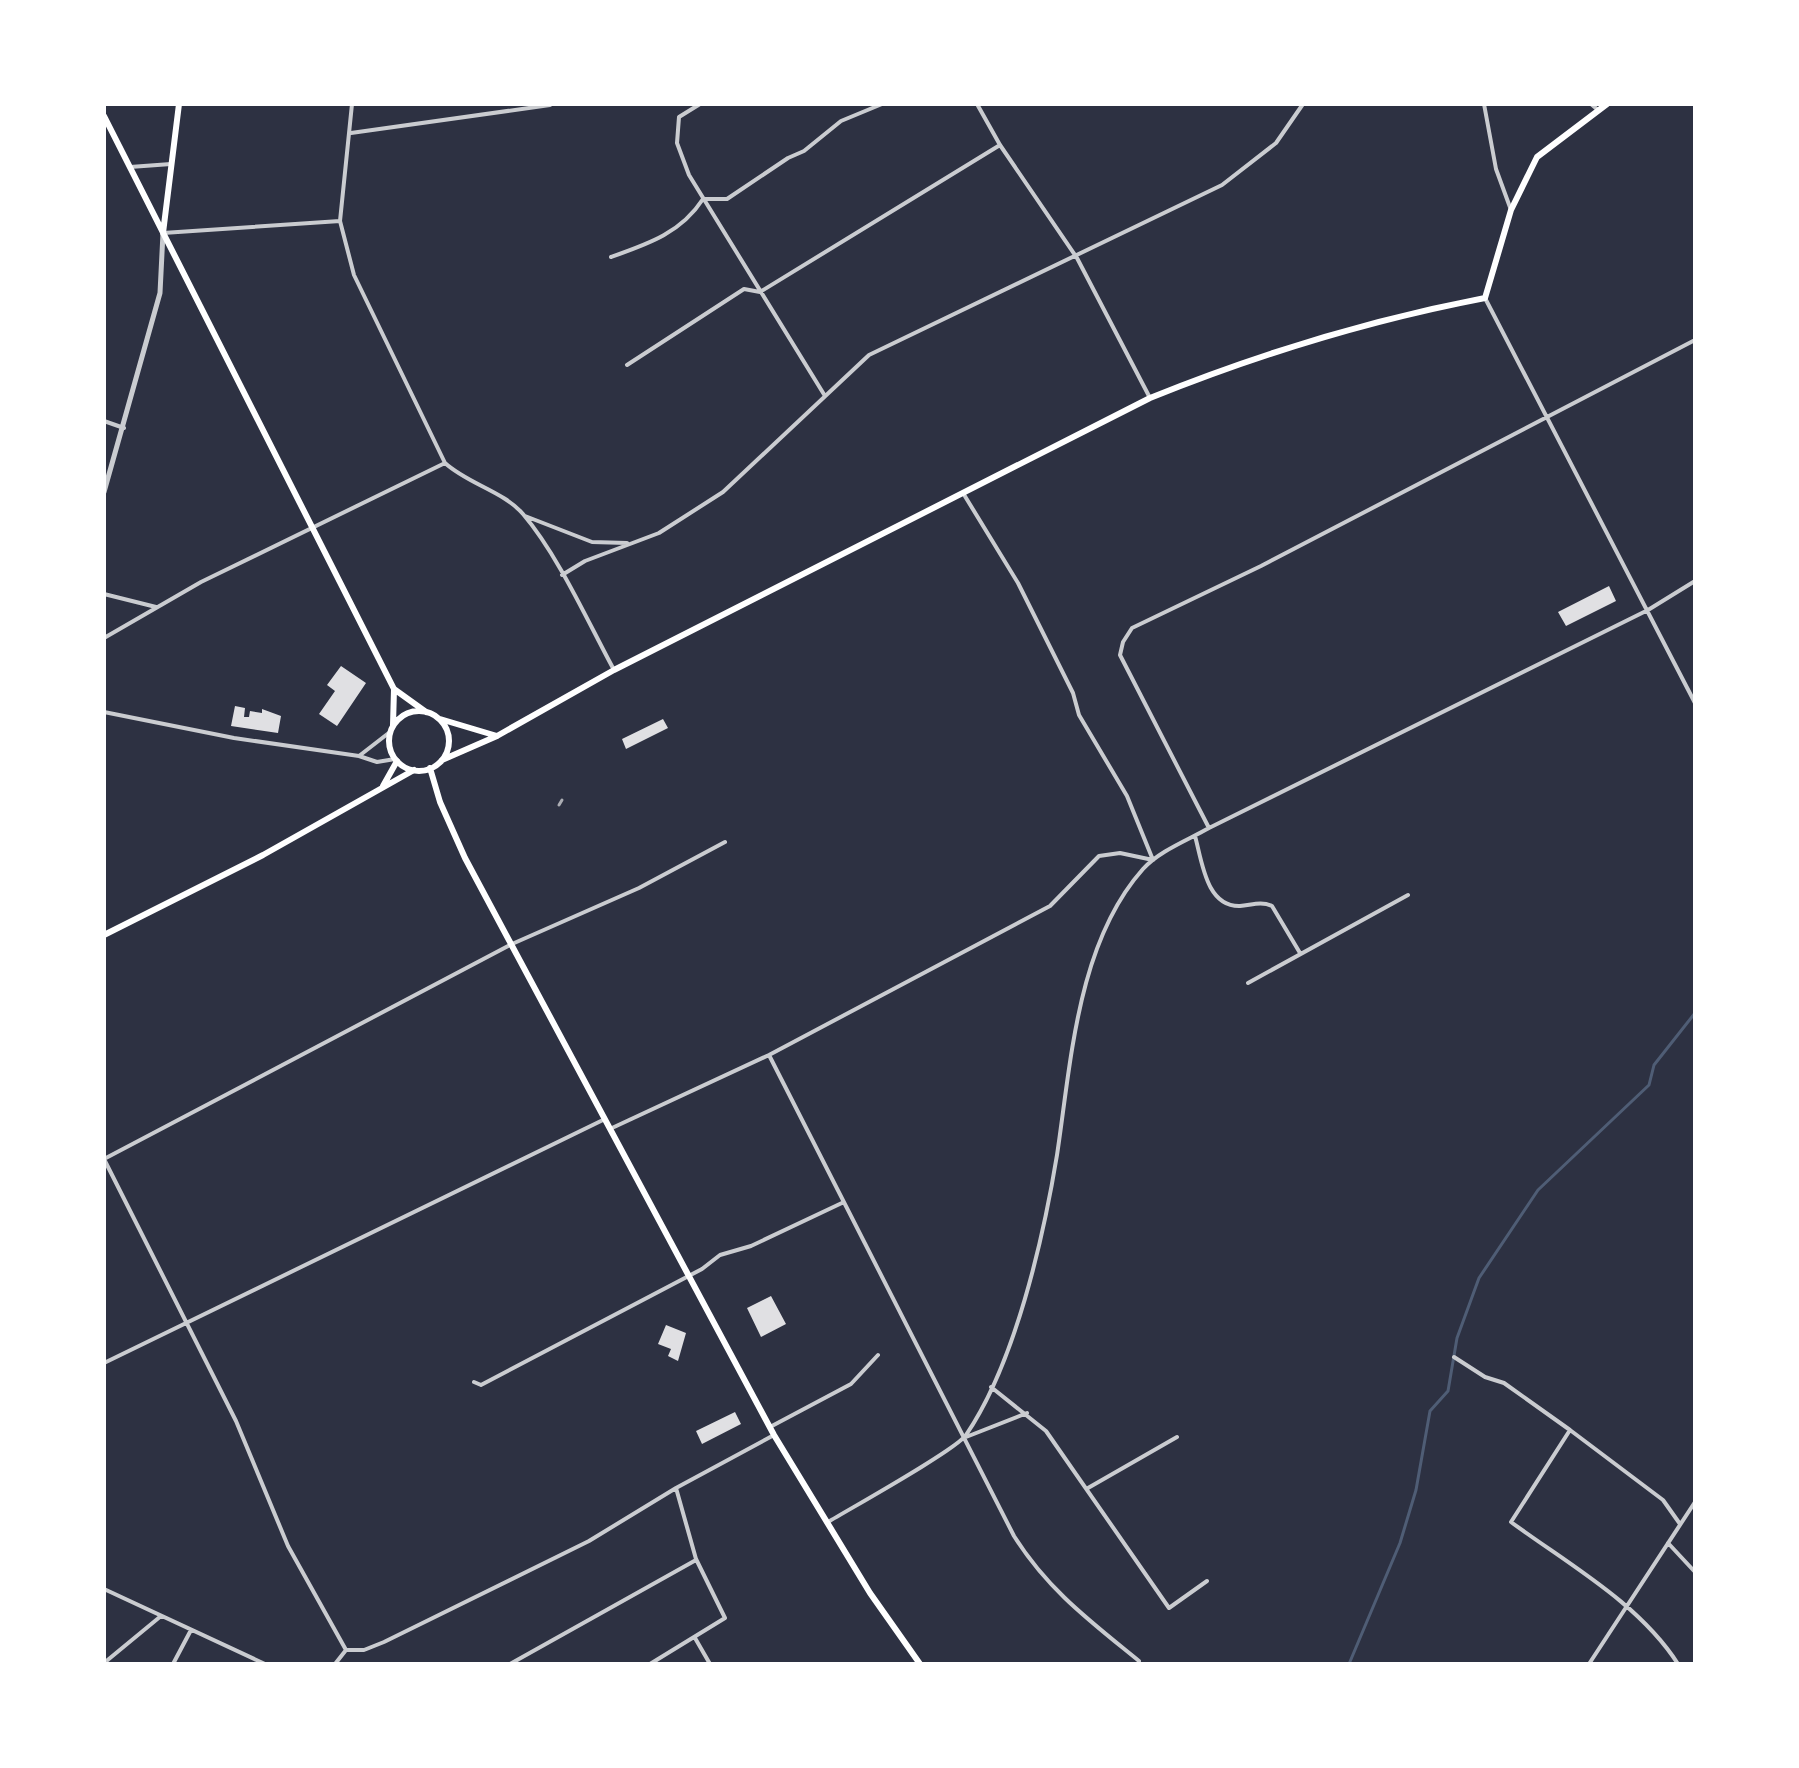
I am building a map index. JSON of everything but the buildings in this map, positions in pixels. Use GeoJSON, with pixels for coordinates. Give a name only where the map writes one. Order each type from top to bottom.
{"type":"FeatureCollection","features":[{"type":"Feature","properties":{"kind":"main road"},"geometry":{"type":"LineString","coordinates":[[163,233],[179,104]]}},
{"type":"Feature","properties":{"kind":"main road"},"geometry":{"type":"LineString","coordinates":[[104,935],[263,855],[414,770],[430,768],[497,736],[614,670],[1150,398],[1223,368],[1293,346],[1389,318],[1485,298],[1511,210],[1537,157],[1607,104]]}},
{"type":"Feature","properties":{"kind":"main road"},"geometry":{"type":"LineString","coordinates":[[104,116],[394,689],[440,719],[497,736]]}},
{"type":"Feature","properties":{"kind":"main road"},"geometry":{"type":"LineString","coordinates":[[394,689],[389,747],[396,760],[414,770]]}},
{"type":"Feature","properties":{"kind":"main road"},"geometry":{"type":"LineString","coordinates":[[392,728],[404,715],[426,712]]}},
{"type":"Feature","properties":{"kind":"main road"},"geometry":{"type":"LineString","coordinates":[[440,719],[449,739],[442,760]]}},
{"type":"Feature","properties":{"kind":"main road"},"geometry":{"type":"LineString","coordinates":[[382,788],[396,760]]}},
{"type":"Feature","properties":{"kind":"main road"},"geometry":{"type":"LineString","coordinates":[[430,768],[440,802],[465,858],[607,1118],[774,1435],[870,1593],[920,1664]]}},
{"type":"Feature","properties":{"kind":"street"},"geometry":{"type":"LineString","coordinates":[[352,104],[340,221],[354,275],[445,463],[461,477],[512,504],[523,515],[562,575],[614,670]]}},
{"type":"Feature","properties":{"kind":"street"},"geometry":{"type":"LineString","coordinates":[[700,104],[679,117],[677,143],[703,199],[825,396]]}},
{"type":"Feature","properties":{"kind":"street"},"geometry":{"type":"LineString","coordinates":[[703,199],[727,199],[788,158],[804,151],[841,121],[882,104]]}},
{"type":"Feature","properties":{"kind":"street"},"geometry":{"type":"LineString","coordinates":[[977,104],[1000,145],[1077,258],[1150,398]]}},
{"type":"Feature","properties":{"kind":"street"},"geometry":{"type":"LineString","coordinates":[[562,575],[629,543],[659,533],[723,492],[869,355],[1077,258],[1222,185],[1276,143],[1303,104]]}},
{"type":"Feature","properties":{"kind":"street"},"geometry":{"type":"LineString","coordinates":[[1484,104],[1496,169],[1511,210]]}},
{"type":"Feature","properties":{"kind":"street"},"geometry":{"type":"LineString","coordinates":[[1591,104],[1598,110]]}},
{"type":"Feature","properties":{"kind":"street"},"geometry":{"type":"LineString","coordinates":[[351,133],[501,107],[550,105]]}},
{"type":"Feature","properties":{"kind":"street"},"geometry":{"type":"LineString","coordinates":[[627,365],[744,289],[760,292],[1000,145]]}},
{"type":"Feature","properties":{"kind":"street"},"geometry":{"type":"LineString","coordinates":[[130,167],[171,164]]}},
{"type":"Feature","properties":{"kind":"street"},"geometry":{"type":"LineString","coordinates":[[611,257],[668,235],[690,220],[703,199]]}},
{"type":"Feature","properties":{"kind":"street"},"geometry":{"type":"LineString","coordinates":[[104,492],[160,293],[163,233],[340,221]]}},
{"type":"Feature","properties":{"kind":"street"},"geometry":{"type":"LineString","coordinates":[[1485,298],[1695,703]]}},
{"type":"Feature","properties":{"kind":"street"},"geometry":{"type":"LineString","coordinates":[[1209,828],[1120,655],[1123,642],[1132,628],[1547,419],[1695,340]]}},
{"type":"Feature","properties":{"kind":"street"},"geometry":{"type":"LineString","coordinates":[[104,421],[124,428]]}},
{"type":"Feature","properties":{"kind":"street"},"geometry":{"type":"LineString","coordinates":[[104,638],[310,527],[445,463]]}},
{"type":"Feature","properties":{"kind":"street"},"geometry":{"type":"LineString","coordinates":[[963,493],[1018,583],[1073,693],[1079,715],[1127,796],[1153,860]]}},
{"type":"Feature","properties":{"kind":"street"},"geometry":{"type":"LineString","coordinates":[[523,515],[592,542],[629,543]]}},
{"type":"Feature","properties":{"kind":"street"},"geometry":{"type":"LineString","coordinates":[[964,1438],[991,1387],[1037,1252],[1082,993],[1120,903],[1137,876],[1153,860],[1209,828],[1648,610],[1695,581]]}},
{"type":"Feature","properties":{"kind":"street"},"geometry":{"type":"LineString","coordinates":[[104,594],[158,607]]}},
{"type":"Feature","properties":{"kind":"street"},"geometry":{"type":"LineString","coordinates":[[104,712],[234,738],[359,756],[377,762],[396,760]]}},
{"type":"Feature","properties":{"kind":"street"},"geometry":{"type":"LineString","coordinates":[[359,756],[392,728]]}},
{"type":"Feature","properties":{"kind":"street"},"geometry":{"type":"LineString","coordinates":[[1195,836],[1215,895],[1232,905],[1262,903],[1272,906],[1300,953]]}},
{"type":"Feature","properties":{"kind":"street"},"geometry":{"type":"LineString","coordinates":[[346,1650],[288,1546],[236,1421],[104,1159],[512,944],[639,888],[725,842]]}},
{"type":"Feature","properties":{"kind":"street"},"geometry":{"type":"LineString","coordinates":[[612,1128],[769,1055],[1050,906],[1099,856],[1120,853],[1153,860]]}},
{"type":"Feature","properties":{"kind":"street"},"geometry":{"type":"LineString","coordinates":[[1248,983],[1408,895]]}},
{"type":"Feature","properties":{"kind":"street"},"geometry":{"type":"LineString","coordinates":[[769,1055],[964,1438],[1037,1572],[1059,1596],[1139,1661]]}},
{"type":"Feature","properties":{"kind":"street"},"geometry":{"type":"LineString","coordinates":[[104,1363],[607,1118]]}},
{"type":"Feature","properties":{"kind":"street"},"geometry":{"type":"LineString","coordinates":[[474,1382],[481,1385],[690,1275],[720,1255],[751,1246],[844,1202]]}},
{"type":"Feature","properties":{"kind":"street"},"geometry":{"type":"LineString","coordinates":[[770,1427],[851,1384],[878,1355]]}},
{"type":"Feature","properties":{"kind":"street"},"geometry":{"type":"LineString","coordinates":[[1454,1357],[1485,1377],[1504,1383],[1570,1430],[1663,1500],[1680,1524]]}},
{"type":"Feature","properties":{"kind":"street"},"geometry":{"type":"LineString","coordinates":[[991,1387],[1046,1431],[1169,1608],[1207,1581]]}},
{"type":"Feature","properties":{"kind":"street"},"geometry":{"type":"LineString","coordinates":[[828,1522],[964,1438],[1027,1413]]}},
{"type":"Feature","properties":{"kind":"street"},"geometry":{"type":"LineString","coordinates":[[1570,1430],[1511,1522],[1626,1606],[1665,1644],[1678,1664]]}},
{"type":"Feature","properties":{"kind":"street"},"geometry":{"type":"LineString","coordinates":[[346,1650],[364,1650],[412,1629],[589,1541],[676,1488],[774,1435]]}},
{"type":"Feature","properties":{"kind":"street"},"geometry":{"type":"LineString","coordinates":[[1088,1488],[1177,1437]]}},
{"type":"Feature","properties":{"kind":"street"},"geometry":{"type":"LineString","coordinates":[[650,1664],[725,1618],[696,1559],[676,1488]]}},
{"type":"Feature","properties":{"kind":"street"},"geometry":{"type":"LineString","coordinates":[[1589,1664],[1695,1502]]}},
{"type":"Feature","properties":{"kind":"street"},"geometry":{"type":"LineString","coordinates":[[1668,1543],[1695,1572]]}},
{"type":"Feature","properties":{"kind":"street"},"geometry":{"type":"LineString","coordinates":[[510,1664],[696,1559]]}},
{"type":"Feature","properties":{"kind":"street"},"geometry":{"type":"LineString","coordinates":[[104,1589],[265,1664]]}},
{"type":"Feature","properties":{"kind":"street"},"geometry":{"type":"LineString","coordinates":[[104,1663],[161,1616]]}},
{"type":"Feature","properties":{"kind":"street"},"geometry":{"type":"LineString","coordinates":[[173,1664],[191,1630]]}},
{"type":"Feature","properties":{"kind":"street"},"geometry":{"type":"LineString","coordinates":[[694,1638],[710,1664]]}},
{"type":"Feature","properties":{"kind":"street"},"geometry":{"type":"LineString","coordinates":[[335,1664],[346,1650]]}},
{"type":"Feature","properties":{"kind":"waterway"},"geometry":{"type":"LineString","coordinates":[[1349,1664],[1400,1543],[1416,1490],[1430,1411],[1448,1391],[1457,1338],[1479,1278],[1538,1190],[1649,1085],[1654,1065],[1695,1013]]}},
{"type":"Feature","properties":{"kind":"railway"},"geometry":{"type":"LineString","coordinates":[[559,805],[562,800]]}}]}
